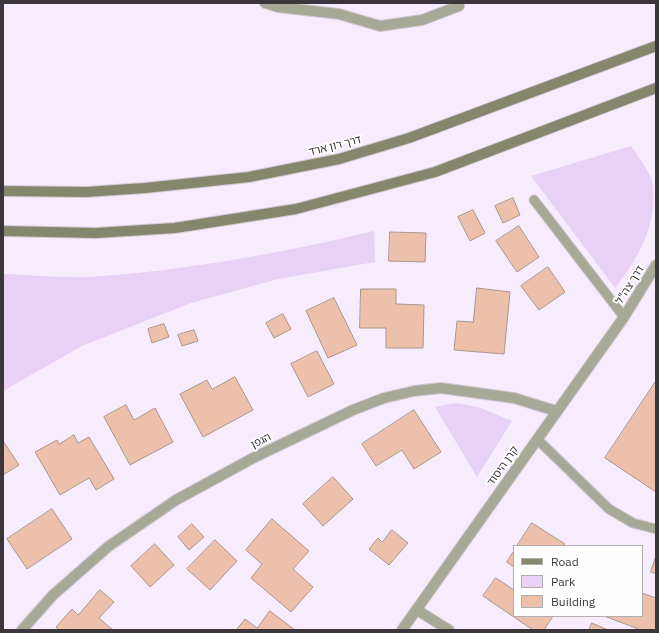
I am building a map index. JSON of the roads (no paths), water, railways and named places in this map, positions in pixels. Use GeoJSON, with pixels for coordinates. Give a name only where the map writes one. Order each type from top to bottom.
{"type":"FeatureCollection","features":[{"type":"Feature","properties":{"kind":"main road","name":"דרך רון ארד"},"geometry":{"type":"LineString","coordinates":[[3,191],[86,192],[145,188],[249,177],[338,158],[409,138],[656,46]]}},
{"type":"Feature","properties":{"kind":"main road"},"geometry":{"type":"LineString","coordinates":[[3,231],[96,233],[175,228],[296,209],[435,172],[656,88]]}},
{"type":"Feature","properties":{"kind":"street"},"geometry":{"type":"LineString","coordinates":[[265,3],[278,7],[339,14],[380,26],[422,20],[459,6],[458,3]]}},
{"type":"Feature","properties":{"kind":"street","name":"דרך צה\"ל"},"geometry":{"type":"LineString","coordinates":[[624,317],[656,265]]}},
{"type":"Feature","properties":{"kind":"street","name":"קרן היסוד"},"geometry":{"type":"LineString","coordinates":[[402,630],[624,317]]}},
{"type":"Feature","properties":{"kind":"street","name":"הגפן"},"geometry":{"type":"LineString","coordinates":[[22,630],[54,595],[109,546],[176,500],[255,457],[353,410],[384,398],[414,391],[441,388],[514,398],[556,411]]}},
{"type":"Feature","properties":{"kind":"street"},"geometry":{"type":"LineString","coordinates":[[417,610],[449,630]]}},
{"type":"Feature","properties":{"kind":"lane"},"geometry":{"type":"LineString","coordinates":[[534,200],[624,317]]}},
{"type":"Feature","properties":{"kind":"lane"},"geometry":{"type":"LineString","coordinates":[[537,439],[609,509],[633,523],[656,529]]}}]}
